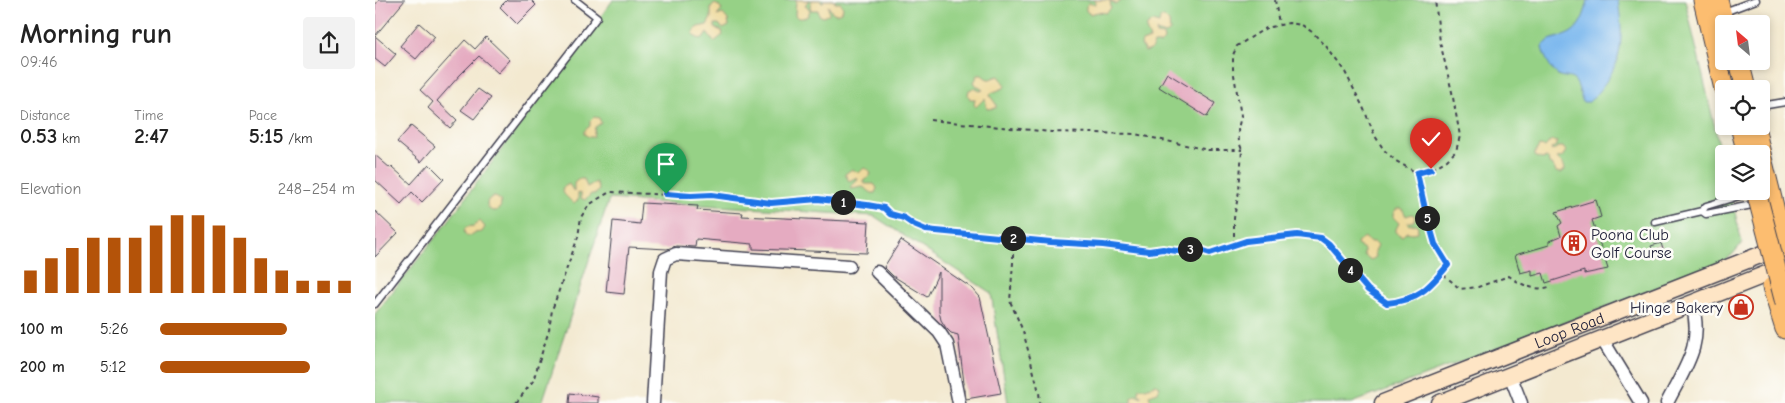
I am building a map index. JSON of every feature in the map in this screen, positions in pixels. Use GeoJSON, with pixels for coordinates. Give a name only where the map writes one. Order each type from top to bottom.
{"type":"FeatureCollection","features":[{"type":"Feature","properties":{"kind":"main road"},"geometry":{"type":"LineString","coordinates":[[1703,0],[1722,80]]}},
{"type":"Feature","properties":{"kind":"main road"},"geometry":{"type":"LineString","coordinates":[[1710,0],[1715,21]]}},
{"type":"Feature","properties":{"kind":"main road"},"geometry":{"type":"LineString","coordinates":[[1770,199],[1782,260],[1785,327]]}},
{"type":"Feature","properties":{"kind":"main road"},"geometry":{"type":"LineString","coordinates":[[1754,200],[1764,253],[1782,260]]}},
{"type":"Feature","properties":{"kind":"main road"},"geometry":{"type":"LineString","coordinates":[[1755,200],[1785,303]]}},
{"type":"Feature","properties":{"kind":"main road"},"geometry":{"type":"LineString","coordinates":[[1756,200],[1782,260]]}},
{"type":"Feature","properties":{"kind":"main road","name":"Loop Road"},"geometry":{"type":"LineString","coordinates":[[1383,403],[1764,253]]}},
{"type":"Feature","properties":{"kind":"main road","name":"Loop Road"},"geometry":{"type":"LineString","coordinates":[[1440,403],[1692,304],[1782,260]]}},
{"type":"Feature","properties":{"kind":"street"},"geometry":{"type":"LineString","coordinates":[[653,403],[661,271],[665,259],[676,254],[849,266]]}},
{"type":"Feature","properties":{"kind":"street"},"geometry":{"type":"LineString","coordinates":[[877,272],[939,332],[947,344],[959,403]]}},
{"type":"Feature","properties":{"kind":"street"},"geometry":{"type":"LineString","coordinates":[[1667,403],[1694,347],[1697,332],[1692,304]]}},
{"type":"Feature","properties":{"kind":"street"},"geometry":{"type":"LineString","coordinates":[[1602,339],[1641,403]]}},
{"type":"Feature","properties":{"kind":"street"},"geometry":{"type":"LineString","coordinates":[[1510,376],[1521,403]]}},
{"type":"Feature","properties":{"kind":"lane"},"geometry":{"type":"LineString","coordinates":[[375,304],[597,16],[575,0]]}},
{"type":"Feature","properties":{"kind":"lane"},"geometry":{"type":"LineString","coordinates":[[1725,12],[1756,0]]}},
{"type":"Feature","properties":{"kind":"lane"},"geometry":{"type":"LineString","coordinates":[[1770,104],[1785,102]]}},
{"type":"Feature","properties":{"kind":"lane"},"geometry":{"type":"LineString","coordinates":[[1655,222],[1702,211],[1706,206],[1728,200]]}},
{"type":"Feature","properties":{"kind":"lane"},"geometry":{"type":"LineString","coordinates":[[1702,211],[1706,214],[1737,200]]}},
{"type":"Feature","properties":{"kind":"path"},"geometry":{"type":"LineString","coordinates":[[1275,0],[1279,24]]}},
{"type":"Feature","properties":{"kind":"path"},"geometry":{"type":"LineString","coordinates":[[1234,244],[1234,218],[1239,191],[1242,150],[1238,129],[1241,116],[1233,69],[1233,55],[1237,46],[1266,28],[1279,24],[1302,24],[1326,46],[1345,72],[1357,94],[1375,136],[1384,150],[1396,161],[1417,173],[1431,169],[1447,160],[1455,151],[1460,136],[1440,42],[1435,0]]}},
{"type":"Feature","properties":{"kind":"path"},"geometry":{"type":"LineString","coordinates":[[930,120],[1051,132],[1135,134],[1208,150],[1242,150]]}},
{"type":"Feature","properties":{"kind":"path"},"geometry":{"type":"LineString","coordinates":[[516,403],[533,381],[549,330],[552,310],[578,237],[581,217],[589,205],[610,192],[691,196],[712,195],[771,203],[797,200],[826,200],[884,208],[890,214],[904,218],[926,230],[1103,245],[1149,251],[1191,249],[1210,253],[1246,241],[1297,235],[1321,238],[1341,257],[1368,290],[1387,303],[1409,300],[1419,294],[1448,265],[1435,244],[1417,173]]}},
{"type":"Feature","properties":{"kind":"path"},"geometry":{"type":"LineString","coordinates":[[1013,238],[1010,301],[1023,331],[1039,392],[1040,403]]}},
{"type":"Feature","properties":{"kind":"path"},"geometry":{"type":"LineString","coordinates":[[1442,273],[1460,289],[1478,287],[1509,276],[1517,282],[1533,288],[1543,290],[1552,286]]}},
{"type":"Feature","properties":{"kind":"green space","name":"Poona Club Golf Course"},"geometry":{"type":"Polygon","coordinates":[[[613,0],[1685,0],[1715,128],[1715,135],[1717,135],[1719,145],[1715,145],[1715,200],[1732,200],[1742,243],[1732,255],[1719,264],[1352,403],[1008,403],[991,293],[874,216],[609,199],[542,403],[375,403],[375,314],[446,224],[613,0]]]}},
{"type":"Feature","properties":{"kind":"sand"},"geometry":{"type":"Polygon","coordinates":[[[796,0],[809,0],[805,5],[810,10],[808,16],[796,17],[796,0]]]}},
{"type":"Feature","properties":{"kind":"sand"},"geometry":{"type":"Polygon","coordinates":[[[811,0],[820,0],[822,3],[824,0],[835,0],[835,3],[841,3],[843,8],[841,12],[836,14],[828,6],[829,14],[823,17],[819,15],[818,10],[811,10],[811,0]]]}},
{"type":"Feature","properties":{"kind":"sand"},"geometry":{"type":"Polygon","coordinates":[[[1093,0],[1122,0],[1116,4],[1110,1],[1111,8],[1106,13],[1090,14],[1086,11],[1086,6],[1089,3],[1096,4],[1093,0]]]}},
{"type":"Feature","properties":{"kind":"sand"},"geometry":{"type":"Polygon","coordinates":[[[715,4],[722,10],[717,16],[723,14],[728,20],[729,26],[723,29],[719,24],[715,24],[715,28],[722,31],[723,35],[714,42],[707,33],[703,39],[697,38],[693,34],[694,30],[707,25],[711,18],[711,7],[715,4]]]}},
{"type":"Feature","properties":{"kind":"sand"},"geometry":{"type":"Polygon","coordinates":[[[1164,17],[1169,22],[1170,31],[1166,34],[1156,31],[1156,34],[1163,35],[1164,40],[1160,44],[1154,44],[1151,50],[1145,52],[1141,45],[1142,42],[1150,39],[1146,30],[1147,26],[1152,22],[1159,24],[1160,18],[1164,17]]]}},
{"type":"Feature","properties":{"kind":"sand"},"geometry":{"type":"Polygon","coordinates":[[[978,75],[989,79],[999,76],[1005,84],[1004,88],[991,93],[990,96],[996,104],[996,108],[987,109],[985,98],[976,107],[974,105],[975,99],[970,99],[968,95],[969,90],[974,88],[980,91],[983,90],[974,82],[978,75]]]}},
{"type":"Feature","properties":{"kind":"sand"},"geometry":{"type":"Polygon","coordinates":[[[594,117],[599,118],[601,123],[595,127],[593,137],[589,137],[584,134],[584,131],[590,126],[590,121],[594,117]]]}},
{"type":"Feature","properties":{"kind":"sand"},"geometry":{"type":"Polygon","coordinates":[[[1551,140],[1557,142],[1557,145],[1551,149],[1552,151],[1558,147],[1563,147],[1566,151],[1562,157],[1557,158],[1563,164],[1565,170],[1561,173],[1556,172],[1553,166],[1549,164],[1548,158],[1541,159],[1535,156],[1539,146],[1545,147],[1551,140]]]}},
{"type":"Feature","properties":{"kind":"sand"},"geometry":{"type":"Polygon","coordinates":[[[864,168],[869,170],[871,174],[864,182],[865,184],[874,184],[877,188],[875,193],[863,187],[851,189],[850,187],[858,179],[855,178],[849,181],[845,174],[852,169],[859,173],[864,168]]]}},
{"type":"Feature","properties":{"kind":"sand"},"geometry":{"type":"Polygon","coordinates":[[[579,179],[584,179],[587,187],[596,182],[599,190],[596,194],[591,194],[585,200],[578,193],[578,200],[574,204],[564,194],[562,188],[569,184],[574,192],[574,183],[579,179]]]}},
{"type":"Feature","properties":{"kind":"sand"},"geometry":{"type":"Polygon","coordinates":[[[491,197],[497,197],[501,204],[497,211],[491,211],[487,207],[487,201],[491,197]]]}},
{"type":"Feature","properties":{"kind":"sand"},"geometry":{"type":"Polygon","coordinates":[[[1400,208],[1406,216],[1412,214],[1415,216],[1414,221],[1407,223],[1409,225],[1416,224],[1418,227],[1417,232],[1407,232],[1402,236],[1396,233],[1399,223],[1393,215],[1400,208]]]}},
{"type":"Feature","properties":{"kind":"sand"},"geometry":{"type":"Polygon","coordinates":[[[480,221],[485,227],[482,232],[466,236],[464,231],[466,227],[474,226],[480,221]]]}},
{"type":"Feature","properties":{"kind":"sand"},"geometry":{"type":"Polygon","coordinates":[[[1365,237],[1369,242],[1375,242],[1378,245],[1375,251],[1376,257],[1371,260],[1364,255],[1364,249],[1357,245],[1365,237]]]}},
{"type":"Feature","properties":{"kind":"sand"},"geometry":{"type":"Polygon","coordinates":[[[1155,384],[1160,387],[1158,392],[1149,395],[1152,403],[1131,403],[1131,397],[1135,394],[1142,397],[1138,392],[1139,388],[1146,388],[1155,384]]]}},
{"type":"Feature","properties":{"kind":"water"},"geometry":{"type":"Polygon","coordinates":[[[1588,0],[1618,0],[1621,44],[1615,67],[1608,78],[1589,102],[1583,102],[1576,82],[1556,73],[1546,58],[1542,47],[1551,40],[1571,33],[1575,29],[1583,16],[1588,0]]]}},
{"type":"Feature","properties":{"kind":"building"},"geometry":{"type":"Polygon","coordinates":[[[379,0],[405,0],[375,36],[375,5],[379,0]]]}},
{"type":"Feature","properties":{"kind":"building"},"geometry":{"type":"Polygon","coordinates":[[[507,0],[531,0],[536,5],[517,24],[500,7],[507,0]]]}},
{"type":"Feature","properties":{"kind":"building"},"geometry":{"type":"Polygon","coordinates":[[[419,23],[435,37],[416,59],[400,46],[419,23]]]}},
{"type":"Feature","properties":{"kind":"building"},"geometry":{"type":"Polygon","coordinates":[[[375,36],[396,54],[385,67],[375,59],[375,36]]]}},
{"type":"Feature","properties":{"kind":"building"},"geometry":{"type":"Polygon","coordinates":[[[486,37],[510,60],[498,73],[479,56],[437,101],[457,120],[450,128],[428,108],[433,102],[420,90],[465,40],[475,49],[486,37]]]}},
{"type":"Feature","properties":{"kind":"building"},"geometry":{"type":"Polygon","coordinates":[[[1167,73],[1215,103],[1207,117],[1159,87],[1167,73]]]}},
{"type":"Feature","properties":{"kind":"building"},"geometry":{"type":"Polygon","coordinates":[[[478,89],[491,98],[474,119],[461,110],[478,89]]]}},
{"type":"Feature","properties":{"kind":"building"},"geometry":{"type":"Polygon","coordinates":[[[411,126],[435,146],[421,162],[397,142],[411,126]]]}},
{"type":"Feature","properties":{"kind":"building"},"geometry":{"type":"Polygon","coordinates":[[[375,155],[411,184],[429,164],[444,179],[422,202],[412,192],[401,204],[375,180],[375,155]]]}},
{"type":"Feature","properties":{"kind":"building","name":"Poona Club Golf Course"},"geometry":{"type":"Polygon","coordinates":[[[1596,200],[1601,217],[1592,220],[1608,269],[1584,274],[1584,271],[1546,283],[1543,273],[1532,276],[1532,270],[1520,273],[1515,255],[1549,245],[1549,241],[1561,236],[1558,226],[1562,223],[1556,212],[1596,200]]]}},
{"type":"Feature","properties":{"kind":"building"},"geometry":{"type":"Polygon","coordinates":[[[642,203],[698,206],[697,210],[743,213],[742,216],[869,222],[867,253],[753,249],[753,244],[696,239],[695,247],[676,246],[667,249],[629,247],[624,294],[606,292],[613,221],[640,224],[642,203]]]}},
{"type":"Feature","properties":{"kind":"building"},"geometry":{"type":"Polygon","coordinates":[[[375,211],[398,233],[375,257],[375,211]]]}},
{"type":"Feature","properties":{"kind":"building"},"geometry":{"type":"Polygon","coordinates":[[[901,240],[973,289],[980,297],[1001,393],[966,399],[958,335],[951,333],[946,328],[941,320],[939,311],[939,272],[927,297],[893,276],[884,267],[901,240]]]}},
{"type":"Feature","properties":{"kind":"building"},"geometry":{"type":"Polygon","coordinates":[[[1661,243],[1664,253],[1654,256],[1651,246],[1661,243]]]}},
{"type":"Feature","properties":{"kind":"building"},"geometry":{"type":"Polygon","coordinates":[[[570,393],[598,397],[598,403],[569,403],[570,393]]]}},
{"type":"Feature","properties":{"kind":"place","name":"Poona Club Golf Course"},"geometry":{"type":"Point","coordinates":[1574,243]}},
{"type":"Feature","properties":{"kind":"place","name":"Hinge Bakery"},"geometry":{"type":"Point","coordinates":[1741,307]}},
{"type":"Feature","properties":{"kind":"route"},"geometry":{"type":"LineString","coordinates":[[666,194],[712,195],[771,203],[818,199],[884,208],[890,214],[904,218],[926,230],[1103,245],[1149,251],[1191,249],[1210,253],[1246,241],[1297,235],[1321,238],[1341,257],[1368,290],[1387,303],[1409,300],[1419,294],[1448,265],[1435,244],[1417,173],[1431,169]]}}]}
